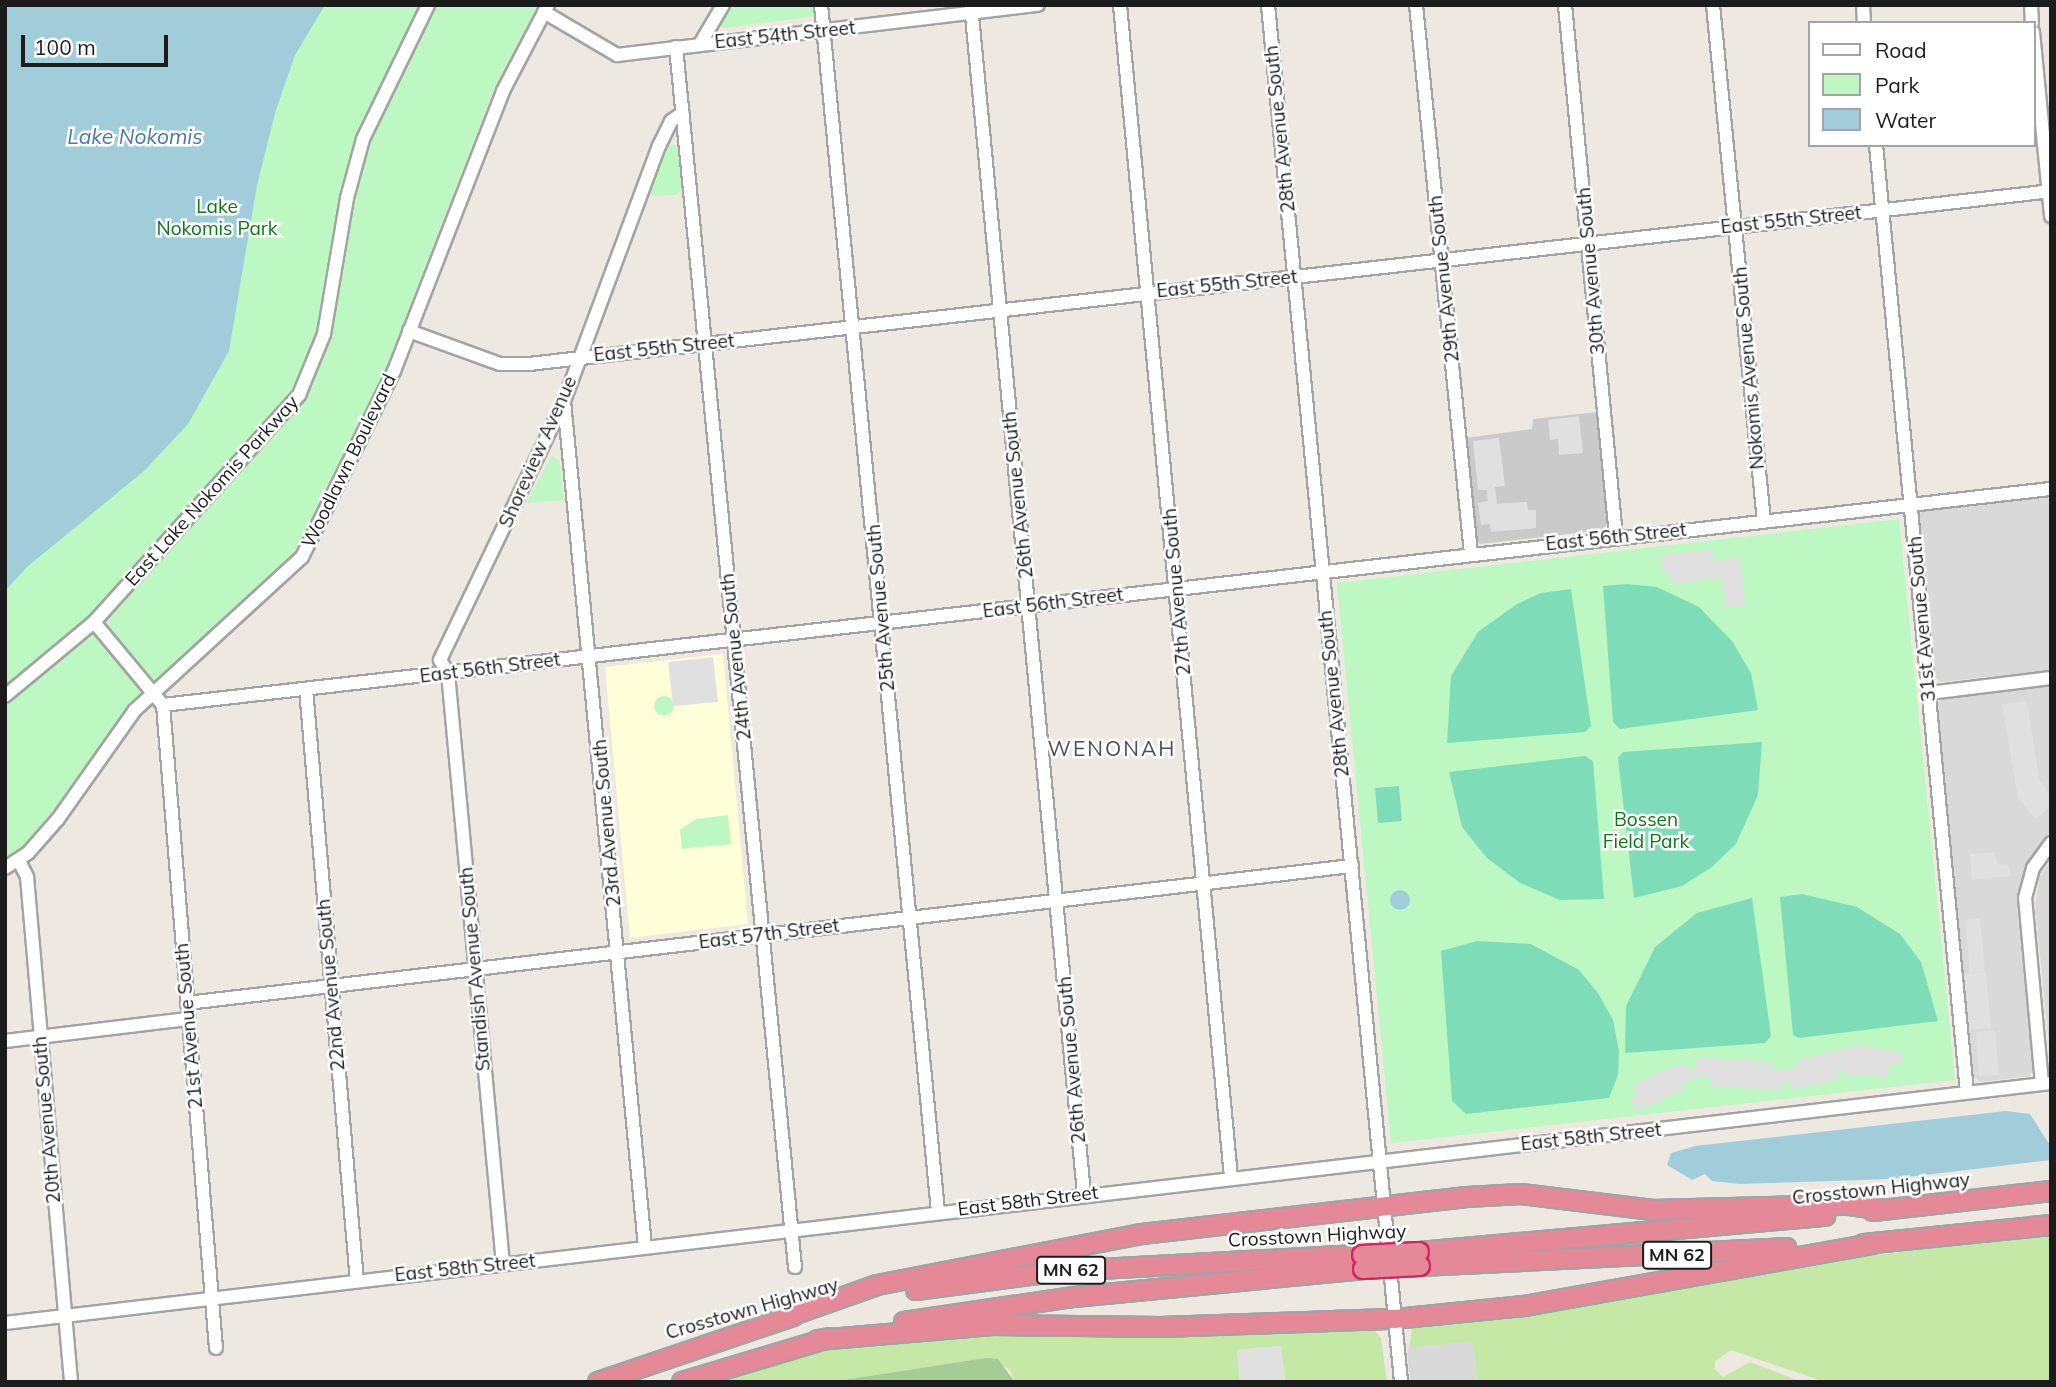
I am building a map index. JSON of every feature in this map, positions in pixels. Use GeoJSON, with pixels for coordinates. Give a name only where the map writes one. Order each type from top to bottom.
{"type":"FeatureCollection","features":[{"type":"Feature","properties":{"kind":"highway","name":"Crosstown Highway"},"geometry":{"type":"LineString","coordinates":[[1419,1259],[2049,1191]]}},
{"type":"Feature","properties":{"kind":"highway"},"geometry":{"type":"LineString","coordinates":[[784,1318],[877,1285],[1142,1234],[1382,1206],[1521,1194],[1653,1210],[1849,1205],[1884,1210]]}},
{"type":"Feature","properties":{"kind":"highway","name":"Crosstown Highway"},"geometry":{"type":"LineString","coordinates":[[598,1382],[784,1318],[976,1279],[1419,1259],[1873,1244],[2051,1225]]}},
{"type":"Feature","properties":{"kind":"highway"},"geometry":{"type":"LineString","coordinates":[[818,1340],[992,1325],[1161,1327],[1395,1320],[1524,1306],[1873,1244]]}},
{"type":"Feature","properties":{"kind":"highway","name":"Crosstown Highway"},"geometry":{"type":"LineString","coordinates":[[681,1382],[818,1340],[1002,1306],[1362,1262]]}},
{"type":"Feature","properties":{"kind":"street","name":"East Lake Nokomis Parkway"},"geometry":{"type":"LineString","coordinates":[[5,696],[94,622],[282,416],[309,377],[324,334],[347,198],[363,139],[428,5]]}},
{"type":"Feature","properties":{"kind":"street"},"geometry":{"type":"LineString","coordinates":[[701,44],[723,5]]}},
{"type":"Feature","properties":{"kind":"street","name":"25th Avenue South"},"geometry":{"type":"LineString","coordinates":[[821,5],[883,622],[938,1212]]}},
{"type":"Feature","properties":{"kind":"street","name":"East 54th Street"},"geometry":{"type":"LineString","coordinates":[[546,9],[617,55],[971,9],[1038,5]]}},
{"type":"Feature","properties":{"kind":"street","name":"27th Avenue South"},"geometry":{"type":"LineString","coordinates":[[1120,5],[1231,1178]]}},
{"type":"Feature","properties":{"kind":"street","name":"28th Avenue South"},"geometry":{"type":"LineString","coordinates":[[1268,5],[1352,866],[1377,1161],[1401,1382]]}},
{"type":"Feature","properties":{"kind":"street","name":"29th Avenue South"},"geometry":{"type":"LineString","coordinates":[[1416,5],[1471,553]]}},
{"type":"Feature","properties":{"kind":"street","name":"30th Avenue South"},"geometry":{"type":"LineString","coordinates":[[1565,5],[1616,537]]}},
{"type":"Feature","properties":{"kind":"street","name":"Nokomis Avenue South"},"geometry":{"type":"LineString","coordinates":[[1713,5],[1764,522]]}},
{"type":"Feature","properties":{"kind":"street","name":"Woodlawn Boulevard"},"geometry":{"type":"LineString","coordinates":[[5,868],[19,861],[68,806],[116,733],[160,699],[302,557],[394,371],[503,91],[546,9]]}},
{"type":"Feature","properties":{"kind":"street","name":"26th Avenue South"},"geometry":{"type":"LineString","coordinates":[[971,9],[1084,1194]]}},
{"type":"Feature","properties":{"kind":"street","name":"24th Avenue South"},"geometry":{"type":"LineString","coordinates":[[676,47],[795,1267]]}},
{"type":"Feature","properties":{"kind":"street"},"geometry":{"type":"LineString","coordinates":[[2035,51],[2051,216]]}},
{"type":"Feature","properties":{"kind":"street","name":"Shoreview Avenue"},"geometry":{"type":"LineString","coordinates":[[448,673],[442,654],[564,401],[659,146],[671,121],[683,113]]}},
{"type":"Feature","properties":{"kind":"street","name":"31st Avenue South"},"geometry":{"type":"LineString","coordinates":[[1876,147],[1967,1093]]}},
{"type":"Feature","properties":{"kind":"street","name":"East 55th Street"},"geometry":{"type":"LineString","coordinates":[[410,331],[500,364],[579,358],[2050,191]]}},
{"type":"Feature","properties":{"kind":"street","name":"23rd Avenue South"},"geometry":{"type":"LineString","coordinates":[[564,401],[619,952],[645,1247]]}},
{"type":"Feature","properties":{"kind":"street","name":"East 56th Street"},"geometry":{"type":"LineString","coordinates":[[160,699],[306,689],[1322,570],[2051,489]]}},
{"type":"Feature","properties":{"kind":"street"},"geometry":{"type":"LineString","coordinates":[[94,622],[160,699]]}},
{"type":"Feature","properties":{"kind":"street","name":"Standish Avenue South"},"geometry":{"type":"LineString","coordinates":[[448,673],[503,1264]]}},
{"type":"Feature","properties":{"kind":"street"},"geometry":{"type":"LineString","coordinates":[[1929,693],[2051,678]]}},
{"type":"Feature","properties":{"kind":"street","name":"22nd Avenue South"},"geometry":{"type":"LineString","coordinates":[[306,689],[357,1281]]}},
{"type":"Feature","properties":{"kind":"street","name":"21st Avenue South"},"geometry":{"type":"LineString","coordinates":[[160,699],[216,1348]]}},
{"type":"Feature","properties":{"kind":"street"},"geometry":{"type":"LineString","coordinates":[[2047,1084],[2025,898],[2033,869],[2051,843]]}},
{"type":"Feature","properties":{"kind":"street","name":"20th Avenue South"},"geometry":{"type":"LineString","coordinates":[[19,861],[27,877],[71,1382]]}},
{"type":"Feature","properties":{"kind":"street","name":"East 57th Street"},"geometry":{"type":"LineString","coordinates":[[187,1003],[1352,866]]}},
{"type":"Feature","properties":{"kind":"street"},"geometry":{"type":"LineString","coordinates":[[5,1041],[188,1019]]}},
{"type":"Feature","properties":{"kind":"street","name":"East 58th Street"},"geometry":{"type":"LineString","coordinates":[[5,1323],[1084,1194],[2047,1084]]}},
{"type":"Feature","properties":{"kind":"shaded area"},"geometry":{"type":"Polygon","coordinates":[[[1597,412],[1607,523],[1603,530],[1480,544],[1475,538],[1466,438],[1532,429],[1533,419],[1597,412]]]}},
{"type":"Feature","properties":{"kind":"shaded area"},"geometry":{"type":"Polygon","coordinates":[[[1579,416],[1583,453],[1559,455],[1558,439],[1550,440],[1548,420],[1579,416]]]}},
{"type":"Feature","properties":{"kind":"shaded area"},"geometry":{"type":"Polygon","coordinates":[[[1499,438],[1505,486],[1495,487],[1497,504],[1527,502],[1528,510],[1536,510],[1536,528],[1491,532],[1490,524],[1481,525],[1478,503],[1488,501],[1487,490],[1478,490],[1473,441],[1499,438]]]}},
{"type":"Feature","properties":{"kind":"shaded area"},"geometry":{"type":"Polygon","coordinates":[[[2051,495],[2051,670],[1941,682],[1935,678],[1919,517],[1923,508],[2051,495]]]}},
{"type":"Feature","properties":{"kind":"shaded area"},"geometry":{"type":"Polygon","coordinates":[[[1712,549],[1714,561],[1740,558],[1745,605],[1725,607],[1722,578],[1676,583],[1662,568],[1661,555],[1712,549]]]}},
{"type":"Feature","properties":{"kind":"shaded area"},"geometry":{"type":"Polygon","coordinates":[[[723,654],[748,924],[630,938],[605,667],[723,654]]]}},
{"type":"Feature","properties":{"kind":"shaded area"},"geometry":{"type":"Polygon","coordinates":[[[713,657],[718,702],[673,706],[668,662],[713,657]]]}},
{"type":"Feature","properties":{"kind":"shaded area"},"geometry":{"type":"Polygon","coordinates":[[[2051,686],[2051,830],[2026,865],[2017,908],[2033,1069],[2030,1076],[1980,1082],[1973,1076],[1936,705],[1943,698],[2051,686]]]}},
{"type":"Feature","properties":{"kind":"shaded area"},"geometry":{"type":"Polygon","coordinates":[[[2027,701],[2039,778],[2051,797],[2051,805],[2036,819],[2018,798],[2002,704],[2027,701]]]}},
{"type":"Feature","properties":{"kind":"shaded area"},"geometry":{"type":"Polygon","coordinates":[[[1995,852],[1997,864],[2009,865],[2011,876],[1972,880],[1970,854],[1995,852]]]}},
{"type":"Feature","properties":{"kind":"shaded area"},"geometry":{"type":"Polygon","coordinates":[[[2051,861],[2051,1064],[2035,906],[2040,875],[2051,861]]]}},
{"type":"Feature","properties":{"kind":"shaded area"},"geometry":{"type":"Polygon","coordinates":[[[1980,918],[1985,971],[1970,973],[1965,920],[1980,918]]]}},
{"type":"Feature","properties":{"kind":"shaded area"},"geometry":{"type":"Polygon","coordinates":[[[1986,972],[1991,1028],[1968,1030],[1963,974],[1986,972]]]}},
{"type":"Feature","properties":{"kind":"shaded area"},"geometry":{"type":"Polygon","coordinates":[[[1995,1030],[1999,1075],[1979,1076],[1976,1032],[1995,1030]]]}},
{"type":"Feature","properties":{"kind":"shaded area"},"geometry":{"type":"Polygon","coordinates":[[[1859,1045],[1904,1053],[1899,1065],[1891,1063],[1887,1077],[1847,1075],[1844,1068],[1838,1070],[1841,1077],[1817,1085],[1791,1089],[1790,1081],[1783,1081],[1783,1089],[1770,1090],[1710,1086],[1711,1078],[1698,1077],[1684,1083],[1686,1089],[1636,1111],[1631,1098],[1637,1094],[1633,1084],[1682,1063],[1686,1069],[1696,1066],[1697,1057],[1772,1062],[1773,1070],[1798,1068],[1797,1060],[1859,1045]]]}},
{"type":"Feature","properties":{"kind":"shaded area"},"geometry":{"type":"Polygon","coordinates":[[[1473,1340],[1477,1382],[1410,1382],[1407,1348],[1473,1340]]]}},
{"type":"Feature","properties":{"kind":"shaded area"},"geometry":{"type":"Polygon","coordinates":[[[1281,1346],[1285,1382],[1240,1382],[1237,1350],[1281,1346]]]}},
{"type":"Feature","properties":{"kind":"green space","name":"Lake Nokomis Park"},"geometry":{"type":"Polygon","coordinates":[[[5,5],[538,5],[493,91],[384,373],[294,552],[136,699],[32,839],[5,861],[5,5]]]}},
{"type":"Feature","properties":{"kind":"green space"},"geometry":{"type":"Polygon","coordinates":[[[731,5],[814,5],[815,16],[723,28],[719,24],[731,5]]]}},
{"type":"Feature","properties":{"kind":"green space"},"geometry":{"type":"Polygon","coordinates":[[[673,144],[679,149],[683,189],[676,195],[652,196],[650,188],[665,147],[673,144]]]}},
{"type":"Feature","properties":{"kind":"green space"},"geometry":{"type":"Polygon","coordinates":[[[552,455],[560,462],[564,500],[526,503],[552,455]]]}},
{"type":"Feature","properties":{"kind":"green space","name":"Bossen Field Park"},"geometry":{"type":"Polygon","coordinates":[[[1899,519],[1955,1080],[1391,1143],[1337,583],[1899,519]]]}},
{"type":"Feature","properties":{"kind":"green space"},"geometry":{"type":"Polygon","coordinates":[[[1627,584],[1657,587],[1699,607],[1732,641],[1751,673],[1758,710],[1620,729],[1613,722],[1603,586],[1627,584]]]}},
{"type":"Feature","properties":{"kind":"green space"},"geometry":{"type":"Polygon","coordinates":[[[1571,589],[1591,726],[1585,732],[1447,743],[1451,676],[1478,632],[1517,604],[1541,593],[1571,589]]]}},
{"type":"Feature","properties":{"kind":"green space"},"geometry":{"type":"Polygon","coordinates":[[[664,696],[671,699],[674,706],[671,713],[664,716],[657,713],[654,706],[657,699],[664,696]]]}},
{"type":"Feature","properties":{"kind":"green space"},"geometry":{"type":"Polygon","coordinates":[[[1762,742],[1758,795],[1736,844],[1712,867],[1682,886],[1634,898],[1618,758],[1623,752],[1762,742]]]}},
{"type":"Feature","properties":{"kind":"green space"},"geometry":{"type":"Polygon","coordinates":[[[1585,756],[1593,761],[1604,899],[1560,900],[1520,883],[1487,858],[1462,827],[1449,772],[1585,756]]]}},
{"type":"Feature","properties":{"kind":"green space"},"geometry":{"type":"Polygon","coordinates":[[[1399,786],[1402,821],[1378,823],[1375,788],[1399,786]]]}},
{"type":"Feature","properties":{"kind":"green space"},"geometry":{"type":"Polygon","coordinates":[[[728,815],[731,844],[682,849],[680,830],[696,819],[728,815]]]}},
{"type":"Feature","properties":{"kind":"green space"},"geometry":{"type":"Polygon","coordinates":[[[1802,894],[1857,907],[1900,934],[1921,962],[1938,1021],[1799,1038],[1793,1035],[1780,897],[1802,894]]]}},
{"type":"Feature","properties":{"kind":"green space"},"geometry":{"type":"Polygon","coordinates":[[[1752,898],[1771,1036],[1765,1043],[1625,1053],[1626,1006],[1655,947],[1697,913],[1752,898]]]}},
{"type":"Feature","properties":{"kind":"green space"},"geometry":{"type":"Polygon","coordinates":[[[1477,941],[1531,944],[1579,970],[1598,993],[1613,1020],[1619,1051],[1618,1075],[1609,1098],[1466,1114],[1452,1101],[1441,951],[1477,941]]]}},
{"type":"Feature","properties":{"kind":"green space"},"geometry":{"type":"Polygon","coordinates":[[[2051,1234],[2051,1382],[1825,1382],[1731,1350],[1715,1361],[1715,1369],[1723,1377],[1750,1362],[1802,1382],[1477,1382],[1473,1341],[1409,1348],[1413,1323],[1800,1264],[2051,1234]]]}},
{"type":"Feature","properties":{"kind":"green space"},"geometry":{"type":"Polygon","coordinates":[[[1370,1325],[1381,1338],[1387,1382],[1285,1382],[1281,1346],[1237,1350],[1240,1382],[1015,1382],[1009,1369],[985,1358],[831,1382],[719,1382],[812,1352],[936,1335],[1009,1329],[1370,1325]]]}},
{"type":"Feature","properties":{"kind":"green space"},"geometry":{"type":"Polygon","coordinates":[[[985,1358],[998,1359],[1015,1382],[831,1382],[985,1358]]]}},
{"type":"Feature","properties":{"kind":"water","name":"Lake Nokomis"},"geometry":{"type":"Polygon","coordinates":[[[5,5],[325,5],[295,55],[275,113],[257,185],[229,351],[188,424],[144,471],[27,567],[5,591],[5,5]]]}},
{"type":"Feature","properties":{"kind":"water"},"geometry":{"type":"Polygon","coordinates":[[[1400,890],[1407,893],[1410,900],[1407,907],[1400,910],[1393,907],[1390,900],[1393,893],[1400,890]]]}},
{"type":"Feature","properties":{"kind":"water"},"geometry":{"type":"Polygon","coordinates":[[[2006,1111],[2030,1114],[2051,1147],[2051,1160],[1891,1179],[1740,1184],[1712,1181],[1705,1174],[1692,1180],[1667,1165],[1671,1153],[1695,1146],[2006,1111]]]}},
{"type":"Feature","properties":{"kind":"district","name":"WENONAH"},"geometry":{"type":"Point","coordinates":[1112,748]}}]}
